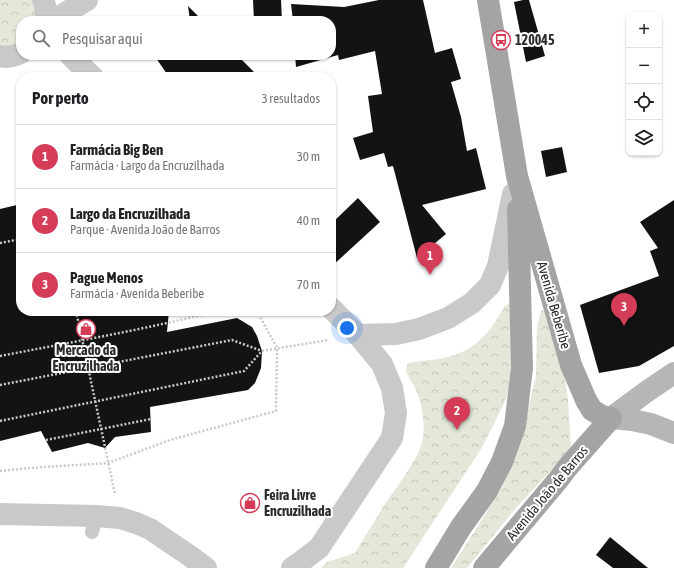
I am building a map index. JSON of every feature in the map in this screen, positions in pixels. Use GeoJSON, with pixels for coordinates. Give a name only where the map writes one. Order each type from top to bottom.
{"type":"FeatureCollection","features":[{"type":"Feature","properties":{"kind":"main road","name":"Avenida Beberibe"},"geometry":{"type":"LineString","coordinates":[[488,0],[517,176],[571,365],[586,400],[592,410],[602,416],[611,418]]}},
{"type":"Feature","properties":{"kind":"main road","name":"Avenida Beberibe"},"geometry":{"type":"LineString","coordinates":[[436,568],[461,527],[487,491],[502,462],[515,426],[522,368],[517,176]]}},
{"type":"Feature","properties":{"kind":"main road"},"geometry":{"type":"LineString","coordinates":[[611,418],[674,373]]}},
{"type":"Feature","properties":{"kind":"main road"},"geometry":{"type":"LineString","coordinates":[[611,418],[651,424],[674,433]]}},
{"type":"Feature","properties":{"kind":"main road","name":"Avenida João de Barros"},"geometry":{"type":"LineString","coordinates":[[484,568],[567,468],[611,418]]}},
{"type":"Feature","properties":{"kind":"street"},"geometry":{"type":"LineString","coordinates":[[43,0],[46,16]]}},
{"type":"Feature","properties":{"kind":"street"},"geometry":{"type":"LineString","coordinates":[[60,16],[87,0]]}},
{"type":"Feature","properties":{"kind":"street"},"geometry":{"type":"LineString","coordinates":[[0,56],[16,55]]}},
{"type":"Feature","properties":{"kind":"street"},"geometry":{"type":"LineString","coordinates":[[75,60],[88,72]]}},
{"type":"Feature","properties":{"kind":"street"},"geometry":{"type":"LineString","coordinates":[[358,334],[396,334],[419,329],[448,318],[472,303],[490,284],[498,266],[517,176]]}},
{"type":"Feature","properties":{"kind":"street"},"geometry":{"type":"LineString","coordinates":[[292,568],[319,548],[392,438],[396,413],[392,388],[382,364],[358,334],[336,313]]}},
{"type":"Feature","properties":{"kind":"street"},"geometry":{"type":"LineString","coordinates":[[0,514],[94,524],[120,518],[150,529],[206,568]]}},
{"type":"Feature","properties":{"kind":"path"},"geometry":{"type":"LineString","coordinates":[[0,243],[16,240]]}},
{"type":"Feature","properties":{"kind":"path"},"geometry":{"type":"LineString","coordinates":[[77,316],[120,518]]}},
{"type":"Feature","properties":{"kind":"path"},"geometry":{"type":"LineString","coordinates":[[0,356],[82,341],[198,316]]}},
{"type":"Feature","properties":{"kind":"path"},"geometry":{"type":"LineString","coordinates":[[0,471],[108,463],[170,440],[276,411],[278,348],[260,316]]}},
{"type":"Feature","properties":{"kind":"path"},"geometry":{"type":"LineString","coordinates":[[0,386],[232,340],[262,351],[358,334]]}},
{"type":"Feature","properties":{"kind":"path"},"geometry":{"type":"LineString","coordinates":[[0,421],[244,371],[262,351]]}},
{"type":"Feature","properties":{"kind":"path"},"geometry":{"type":"LineString","coordinates":[[46,440],[150,419]]}},
{"type":"Feature","properties":{"kind":"green space"},"geometry":{"type":"Polygon","coordinates":[[[0,0],[43,0],[45,16],[16,16],[16,53],[0,55],[0,0]]]}},
{"type":"Feature","properties":{"kind":"green space"},"geometry":{"type":"Polygon","coordinates":[[[511,303],[514,347],[510,386],[505,401],[481,449],[403,568],[321,568],[327,562],[355,553],[385,504],[413,463],[421,446],[424,432],[423,419],[418,395],[406,371],[408,363],[448,357],[468,349],[487,333],[505,306],[511,303]]]}},
{"type":"Feature","properties":{"kind":"green space"},"geometry":{"type":"Polygon","coordinates":[[[542,310],[545,310],[564,373],[568,399],[570,450],[515,509],[467,568],[451,568],[502,488],[519,447],[536,376],[537,327],[542,310]]]}},
{"type":"Feature","properties":{"kind":"building"},"geometry":{"type":"Polygon","coordinates":[[[253,0],[281,0],[282,16],[254,16],[253,0]]]}},
{"type":"Feature","properties":{"kind":"building"},"geometry":{"type":"Polygon","coordinates":[[[379,0],[423,0],[435,53],[452,48],[461,79],[451,82],[461,117],[467,151],[476,148],[486,189],[422,205],[446,234],[417,258],[393,166],[388,167],[384,153],[360,160],[353,138],[373,132],[368,96],[382,94],[375,51],[339,60],[338,55],[336,56],[336,16],[292,16],[291,4],[344,7],[379,0]]]}},
{"type":"Feature","properties":{"kind":"building"},"geometry":{"type":"Polygon","coordinates":[[[529,0],[545,56],[526,62],[514,2],[529,0]]]}},
{"type":"Feature","properties":{"kind":"building"},"geometry":{"type":"Polygon","coordinates":[[[188,6],[198,16],[189,16],[188,6]]]}},
{"type":"Feature","properties":{"kind":"building"},"geometry":{"type":"Polygon","coordinates":[[[157,60],[242,60],[254,72],[166,72],[157,60]]]}},
{"type":"Feature","properties":{"kind":"building"},"geometry":{"type":"Polygon","coordinates":[[[295,60],[320,60],[296,67],[295,60]]]}},
{"type":"Feature","properties":{"kind":"building"},"geometry":{"type":"Polygon","coordinates":[[[562,147],[567,172],[546,177],[541,151],[562,147]]]}},
{"type":"Feature","properties":{"kind":"building"},"geometry":{"type":"Polygon","coordinates":[[[358,198],[380,222],[336,262],[336,219],[358,198]]]}},
{"type":"Feature","properties":{"kind":"building"},"geometry":{"type":"Polygon","coordinates":[[[674,200],[674,346],[639,366],[599,373],[580,305],[659,276],[650,251],[658,248],[640,222],[674,200]]]}},
{"type":"Feature","properties":{"kind":"building","name":"Mercado da Encruzilhada"},"geometry":{"type":"Polygon","coordinates":[[[16,205],[16,316],[169,316],[167,332],[237,318],[252,327],[262,351],[261,368],[255,383],[248,390],[150,407],[151,432],[115,437],[105,448],[88,443],[52,452],[41,431],[0,441],[0,209],[16,205]]]}},
{"type":"Feature","properties":{"kind":"building"},"geometry":{"type":"Polygon","coordinates":[[[610,537],[648,568],[613,568],[596,555],[610,537]]]}},
{"type":"Feature","properties":{"kind":"place","name":"120045"},"geometry":{"type":"Point","coordinates":[501,40]}},
{"type":"Feature","properties":{"kind":"place","name":"Farmácia Big Ben"},"geometry":{"type":"Point","coordinates":[430,275]}},
{"type":"Feature","properties":{"kind":"place","name":"Pague Menos"},"geometry":{"type":"Point","coordinates":[624,326]}},
{"type":"Feature","properties":{"kind":"place","name":"Mercado da Encruzilhada"},"geometry":{"type":"Point","coordinates":[86,329]}},
{"type":"Feature","properties":{"kind":"place","name":"Largo da Encruzilhada"},"geometry":{"type":"Point","coordinates":[457,430]}},
{"type":"Feature","properties":{"kind":"place","name":"Feira Livre Encruzilhada"},"geometry":{"type":"Point","coordinates":[250,503]}}]}
